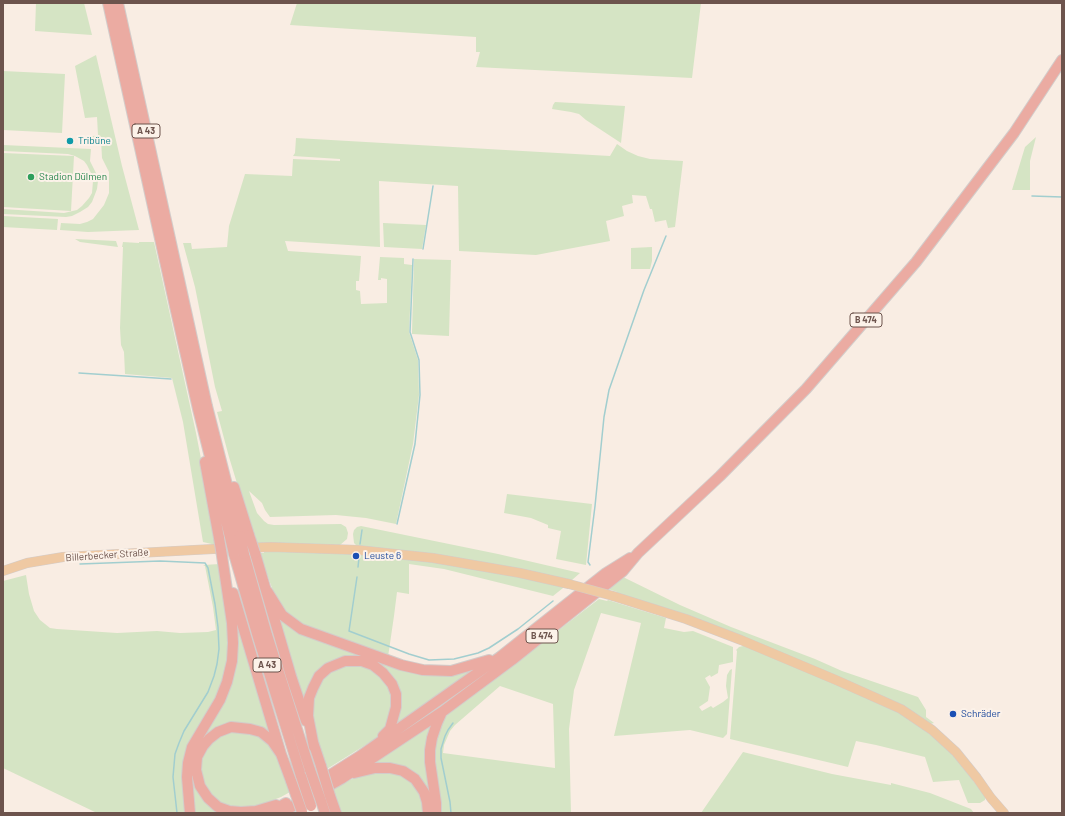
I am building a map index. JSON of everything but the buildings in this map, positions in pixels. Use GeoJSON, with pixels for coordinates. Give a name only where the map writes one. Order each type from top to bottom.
{"type":"FeatureCollection","features":[{"type":"Feature","properties":{"kind":"highway","name":"A 43"},"geometry":{"type":"LineString","coordinates":[[108,3],[203,408],[240,536],[239,554],[258,637],[312,810]]}},
{"type":"Feature","properties":{"kind":"highway","name":"A 43"},"geometry":{"type":"LineString","coordinates":[[118,3],[203,408]]}},
{"type":"Feature","properties":{"kind":"highway","name":"B 474"},"geometry":{"type":"LineString","coordinates":[[280,813],[341,778],[442,712],[512,660],[623,571],[638,553],[720,476],[806,389],[916,262],[1014,133],[1062,60]]}},
{"type":"Feature","properties":{"kind":"highway"},"geometry":{"type":"LineString","coordinates":[[190,813],[187,777],[188,763],[192,747],[220,700],[227,682],[232,661],[233,643],[232,623],[222,556],[197,425],[203,408]]}},
{"type":"Feature","properties":{"kind":"highway"},"geometry":{"type":"LineString","coordinates":[[240,536],[255,553],[291,676],[321,766],[333,812]]}},
{"type":"Feature","properties":{"kind":"highway","name":"B 474"},"geometry":{"type":"LineString","coordinates":[[269,813],[360,756],[500,657],[606,573],[638,553]]}},
{"type":"Feature","properties":{"kind":"highway","name":"A 43"},"geometry":{"type":"LineString","coordinates":[[239,554],[321,801],[333,812]]}},
{"type":"Feature","properties":{"kind":"highway"},"geometry":{"type":"LineString","coordinates":[[222,556],[281,754],[302,813]]}},
{"type":"Feature","properties":{"kind":"highway"},"geometry":{"type":"LineString","coordinates":[[267,591],[282,615],[300,629],[401,665],[424,670],[450,671],[500,657]]}},
{"type":"Feature","properties":{"kind":"highway"},"geometry":{"type":"LineString","coordinates":[[314,747],[308,716],[309,698],[319,676],[328,668],[345,661],[362,661],[374,665],[392,684],[396,694],[396,707],[390,728],[379,740],[360,756]]}},
{"type":"Feature","properties":{"kind":"highway"},"geometry":{"type":"LineString","coordinates":[[436,813],[430,750],[432,738],[442,712]]}},
{"type":"Feature","properties":{"kind":"highway"},"geometry":{"type":"LineString","coordinates":[[281,754],[272,741],[261,732],[231,727],[218,732],[203,746],[197,758],[196,770],[200,786],[208,798],[218,807],[229,811],[256,811],[288,802]]}},
{"type":"Feature","properties":{"kind":"highway"},"geometry":{"type":"LineString","coordinates":[[341,778],[375,768],[403,770],[415,779],[424,792],[428,813]]}},
{"type":"Feature","properties":{"kind":"main road","name":"Billerbecker Straße"},"geometry":{"type":"LineString","coordinates":[[3,571],[27,563],[63,557],[213,548],[271,547],[339,549],[433,558],[520,573],[569,584],[660,610],[712,629],[902,709],[932,730],[956,752],[1004,813]]}},
{"type":"Feature","properties":{"kind":"green space"},"geometry":{"type":"Polygon","coordinates":[[[36,3],[84,3],[92,35],[35,31],[36,3]]]}},
{"type":"Feature","properties":{"kind":"green space"},"geometry":{"type":"Polygon","coordinates":[[[297,3],[701,3],[692,78],[476,67],[480,52],[476,52],[476,37],[290,25],[297,3]]]}},
{"type":"Feature","properties":{"kind":"green space"},"geometry":{"type":"Polygon","coordinates":[[[96,55],[122,166],[139,230],[88,232],[60,230],[61,223],[80,224],[93,219],[104,205],[109,193],[109,172],[102,158],[101,139],[89,138],[98,135],[97,117],[85,118],[75,66],[96,55]]]}},
{"type":"Feature","properties":{"kind":"green space"},"geometry":{"type":"Polygon","coordinates":[[[3,71],[65,74],[62,133],[3,130],[3,71]]]}},
{"type":"Feature","properties":{"kind":"green space"},"geometry":{"type":"Polygon","coordinates":[[[555,102],[625,106],[621,143],[579,114],[552,109],[555,102]]]}},
{"type":"Feature","properties":{"kind":"green space"},"geometry":{"type":"Polygon","coordinates":[[[1036,137],[1030,161],[1030,190],[1012,190],[1025,147],[1036,137]]]}},
{"type":"Feature","properties":{"kind":"green space"},"geometry":{"type":"Polygon","coordinates":[[[296,138],[610,156],[617,144],[638,156],[650,159],[683,161],[675,227],[668,228],[666,220],[655,222],[652,209],[650,209],[646,196],[632,195],[633,203],[622,206],[624,216],[606,221],[610,241],[536,255],[459,251],[458,186],[379,181],[380,247],[285,241],[288,251],[361,256],[359,281],[356,281],[356,290],[360,291],[361,304],[387,303],[387,279],[381,278],[381,280],[378,280],[380,257],[404,258],[404,264],[412,265],[409,332],[418,360],[419,395],[413,444],[396,524],[366,518],[336,515],[270,517],[262,503],[249,491],[257,513],[268,524],[341,524],[346,527],[348,533],[347,539],[340,545],[257,544],[255,535],[253,536],[229,457],[217,412],[222,411],[215,387],[195,287],[183,243],[191,243],[192,249],[227,247],[229,226],[245,174],[292,176],[293,159],[340,161],[340,159],[293,156],[295,153],[296,138]]]}},
{"type":"Feature","properties":{"kind":"green space"},"geometry":{"type":"Polygon","coordinates":[[[3,145],[91,149],[90,161],[97,175],[98,181],[97,189],[92,202],[88,207],[80,212],[66,217],[3,214],[3,209],[64,213],[77,210],[92,193],[93,181],[87,165],[84,161],[75,156],[68,154],[3,151],[3,145]]]}},
{"type":"Feature","properties":{"kind":"green space"},"geometry":{"type":"Polygon","coordinates":[[[3,153],[74,156],[71,211],[3,207],[3,153]]]}},
{"type":"Feature","properties":{"kind":"green space"},"geometry":{"type":"Polygon","coordinates":[[[3,216],[58,219],[57,230],[3,227],[3,216]]]}},
{"type":"Feature","properties":{"kind":"green space"},"geometry":{"type":"Polygon","coordinates":[[[383,223],[426,225],[422,249],[384,247],[383,223]]]}},
{"type":"Feature","properties":{"kind":"green space"},"geometry":{"type":"Polygon","coordinates":[[[75,239],[116,241],[118,247],[80,242],[75,239]]]}},
{"type":"Feature","properties":{"kind":"green space"},"geometry":{"type":"Polygon","coordinates":[[[123,242],[154,242],[196,433],[216,536],[216,545],[203,542],[183,422],[172,378],[125,374],[124,352],[121,345],[120,328],[123,242]]]}},
{"type":"Feature","properties":{"kind":"green space"},"geometry":{"type":"Polygon","coordinates":[[[652,247],[652,261],[650,269],[631,269],[631,248],[652,247]]]}},
{"type":"Feature","properties":{"kind":"green space"},"geometry":{"type":"Polygon","coordinates":[[[414,259],[451,260],[449,336],[412,334],[414,259]]]}},
{"type":"Feature","properties":{"kind":"green space"},"geometry":{"type":"Polygon","coordinates":[[[507,494],[592,504],[586,565],[556,559],[561,531],[548,528],[548,525],[531,518],[504,513],[507,494]]]}},
{"type":"Feature","properties":{"kind":"green space"},"geometry":{"type":"Polygon","coordinates":[[[361,526],[498,554],[580,573],[572,580],[492,564],[423,553],[357,546],[354,543],[353,534],[357,527],[361,526]]]}},
{"type":"Feature","properties":{"kind":"green space"},"geometry":{"type":"Polygon","coordinates":[[[264,550],[319,551],[425,559],[564,585],[563,588],[553,596],[444,569],[409,564],[409,594],[397,592],[388,657],[322,634],[292,620],[278,604],[259,553],[264,553],[264,550]]]}},
{"type":"Feature","properties":{"kind":"green space"},"geometry":{"type":"Polygon","coordinates":[[[220,564],[229,624],[229,653],[221,689],[195,736],[187,813],[97,813],[3,768],[3,581],[26,575],[34,611],[40,620],[50,628],[117,633],[157,631],[180,633],[208,632],[216,630],[205,566],[203,565],[220,564]]]}},
{"type":"Feature","properties":{"kind":"green space"},"geometry":{"type":"Polygon","coordinates":[[[621,576],[680,605],[731,627],[815,659],[842,671],[918,697],[926,710],[926,717],[934,723],[930,724],[922,719],[605,588],[621,576]]]}},
{"type":"Feature","properties":{"kind":"green space"},"geometry":{"type":"Polygon","coordinates":[[[599,599],[608,600],[666,618],[664,628],[684,632],[693,631],[733,647],[733,662],[719,665],[718,673],[711,677],[710,675],[705,678],[710,687],[708,701],[699,707],[702,711],[711,706],[713,708],[728,698],[726,686],[727,675],[732,669],[727,734],[723,738],[690,730],[614,736],[641,623],[601,613],[574,690],[569,729],[571,813],[439,813],[433,751],[444,719],[448,714],[599,599]],[[500,686],[455,725],[450,731],[444,745],[443,753],[555,768],[553,704],[500,686]]]}},
{"type":"Feature","properties":{"kind":"green space"},"geometry":{"type":"Polygon","coordinates":[[[232,602],[274,737],[254,725],[241,723],[223,726],[193,770],[224,813],[193,813],[192,758],[229,683],[232,602]]]}},
{"type":"Feature","properties":{"kind":"green space"},"geometry":{"type":"Polygon","coordinates":[[[277,613],[402,669],[477,669],[395,725],[398,715],[384,669],[335,661],[305,707],[277,613]]]}},
{"type":"Feature","properties":{"kind":"green space"},"geometry":{"type":"Polygon","coordinates":[[[747,645],[903,714],[948,748],[985,796],[985,800],[980,803],[968,803],[959,780],[933,782],[925,757],[876,745],[856,741],[848,767],[730,739],[736,650],[739,647],[747,645]]]}},
{"type":"Feature","properties":{"kind":"green space"},"geometry":{"type":"Polygon","coordinates":[[[341,665],[363,665],[379,674],[389,688],[392,703],[388,721],[383,730],[375,739],[327,769],[325,768],[314,727],[313,697],[319,683],[328,673],[341,665]]]}},
{"type":"Feature","properties":{"kind":"green space"},"geometry":{"type":"Polygon","coordinates":[[[432,724],[433,801],[419,780],[369,766],[432,724]]]}},
{"type":"Feature","properties":{"kind":"green space"},"geometry":{"type":"Polygon","coordinates":[[[247,731],[264,739],[277,754],[290,792],[255,807],[236,809],[217,802],[202,782],[201,760],[210,743],[225,732],[247,731]]]}},
{"type":"Feature","properties":{"kind":"green space"},"geometry":{"type":"Polygon","coordinates":[[[743,752],[832,774],[891,785],[891,783],[930,793],[971,809],[974,813],[701,813],[743,752]]]}},
{"type":"Feature","properties":{"kind":"green space"},"geometry":{"type":"Polygon","coordinates":[[[379,771],[396,774],[410,781],[420,794],[423,801],[424,813],[340,813],[332,790],[359,776],[379,771]]]}},
{"type":"Feature","properties":{"kind":"waterway"},"geometry":{"type":"LineString","coordinates":[[423,249],[433,186]]}},
{"type":"Feature","properties":{"kind":"waterway"},"geometry":{"type":"LineString","coordinates":[[1032,196],[1062,197]]}},
{"type":"Feature","properties":{"kind":"waterway"},"geometry":{"type":"LineString","coordinates":[[590,565],[588,562],[604,417],[609,390],[644,290],[666,236]]}},
{"type":"Feature","properties":{"kind":"waterway"},"geometry":{"type":"LineString","coordinates":[[397,524],[415,444],[420,395],[419,360],[410,332],[413,259]]}},
{"type":"Feature","properties":{"kind":"waterway"},"geometry":{"type":"LineString","coordinates":[[79,373],[171,379]]}},
{"type":"Feature","properties":{"kind":"waterway"},"geometry":{"type":"LineString","coordinates":[[360,544],[362,530]]}},
{"type":"Feature","properties":{"kind":"waterway"},"geometry":{"type":"LineString","coordinates":[[358,567],[359,558]]}},
{"type":"Feature","properties":{"kind":"waterway"},"geometry":{"type":"LineString","coordinates":[[80,564],[160,561],[205,563],[208,568],[215,604],[219,649],[214,676],[208,692],[184,731],[175,754],[173,777],[177,813]]}},
{"type":"Feature","properties":{"kind":"waterway"},"geometry":{"type":"LineString","coordinates":[[357,577],[349,631],[429,660],[454,659],[478,653],[489,648],[518,629],[553,601]]}},
{"type":"Feature","properties":{"kind":"waterway"},"geometry":{"type":"LineString","coordinates":[[451,813],[441,758],[441,749],[445,736],[453,723]]}},
{"type":"Feature","properties":{"kind":"place","name":"Tribüne"},"geometry":{"type":"Point","coordinates":[70,141]}},
{"type":"Feature","properties":{"kind":"place","name":"Stadion Dülmen"},"geometry":{"type":"Point","coordinates":[31,177]}},
{"type":"Feature","properties":{"kind":"place","name":"Leuste 6"},"geometry":{"type":"Point","coordinates":[356,556]}},
{"type":"Feature","properties":{"kind":"place","name":"Schräder"},"geometry":{"type":"Point","coordinates":[953,714]}}]}
